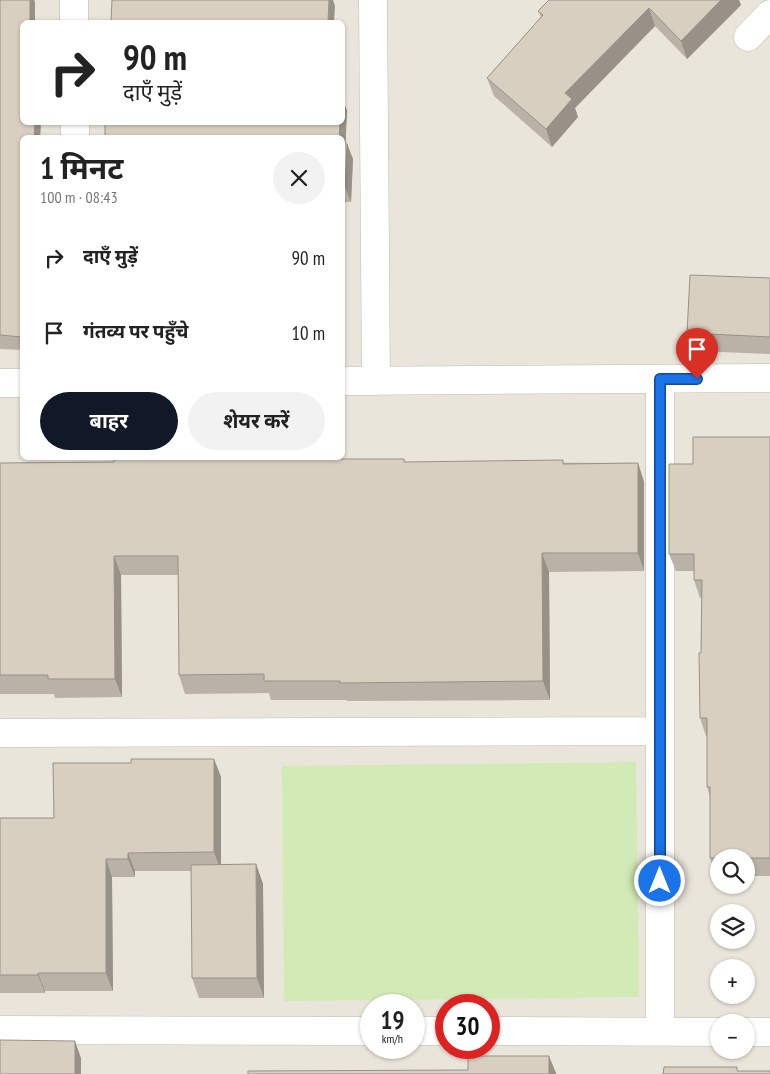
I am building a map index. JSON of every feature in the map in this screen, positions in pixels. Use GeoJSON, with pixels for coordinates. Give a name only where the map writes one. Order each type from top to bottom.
{"type":"FeatureCollection","features":[{"type":"Feature","properties":{"kind":"street"},"geometry":{"type":"LineString","coordinates":[[74,0],[74,20]]}},
{"type":"Feature","properties":{"kind":"street"},"geometry":{"type":"LineString","coordinates":[[373,0],[376,380]]}},
{"type":"Feature","properties":{"kind":"street"},"geometry":{"type":"LineString","coordinates":[[748,37],[770,14]]}},
{"type":"Feature","properties":{"kind":"street"},"geometry":{"type":"LineString","coordinates":[[345,381],[770,378]]}},
{"type":"Feature","properties":{"kind":"street"},"geometry":{"type":"LineString","coordinates":[[660,379],[660,1031]]}},
{"type":"Feature","properties":{"kind":"street"},"geometry":{"type":"LineString","coordinates":[[0,383],[20,383]]}},
{"type":"Feature","properties":{"kind":"street"},"geometry":{"type":"LineString","coordinates":[[0,733],[660,731]]}},
{"type":"Feature","properties":{"kind":"street"},"geometry":{"type":"LineString","coordinates":[[0,1030],[360,1031]]}},
{"type":"Feature","properties":{"kind":"street"},"geometry":{"type":"LineString","coordinates":[[500,1031],[710,1032]]}},
{"type":"Feature","properties":{"kind":"street"},"geometry":{"type":"LineString","coordinates":[[755,1032],[770,1032]]}},
{"type":"Feature","properties":{"kind":"shaded area"},"geometry":{"type":"Polygon","coordinates":[[[0,0],[770,0],[770,1074],[0,1074],[0,0]]]}},
{"type":"Feature","properties":{"kind":"green space"},"geometry":{"type":"Polygon","coordinates":[[[636,762],[639,997],[500,999],[500,994],[435,994],[435,999],[425,999],[425,994],[360,994],[360,1000],[284,1001],[282,766],[636,762]]]}},
{"type":"Feature","properties":{"kind":"building"},"geometry":{"type":"Polygon","coordinates":[[[0,0],[30,0],[30,20],[20,20],[20,125],[35,125],[34,135],[20,135],[20,337],[0,335],[0,0]]]}},
{"type":"Feature","properties":{"kind":"building"},"geometry":{"type":"Polygon","coordinates":[[[112,0],[329,0],[328,20],[111,20],[112,0]]]}},
{"type":"Feature","properties":{"kind":"building"},"geometry":{"type":"Polygon","coordinates":[[[549,0],[721,0],[681,41],[649,8],[565,93],[572,99],[546,129],[487,78],[543,15],[538,11],[549,0]]]}},
{"type":"Feature","properties":{"kind":"building"},"geometry":{"type":"Polygon","coordinates":[[[105,125],[340,125],[339,135],[105,135],[105,125]]]}},
{"type":"Feature","properties":{"kind":"building"},"geometry":{"type":"Polygon","coordinates":[[[345,144],[347,144],[345,187],[345,144]]]}},
{"type":"Feature","properties":{"kind":"building"},"geometry":{"type":"Polygon","coordinates":[[[690,275],[770,278],[770,337],[687,333],[690,275]]]}},
{"type":"Feature","properties":{"kind":"building"},"geometry":{"type":"Polygon","coordinates":[[[693,437],[770,437],[770,858],[755,858],[755,849],[710,849],[710,787],[707,787],[707,718],[700,718],[699,653],[701,653],[702,580],[694,580],[694,554],[669,554],[669,464],[693,464],[693,437]]]}},
{"type":"Feature","properties":{"kind":"building"},"geometry":{"type":"Polygon","coordinates":[[[404,459],[404,462],[563,460],[563,464],[638,463],[638,553],[542,553],[543,681],[340,683],[340,681],[264,681],[264,674],[179,675],[178,556],[114,556],[115,679],[48,679],[48,675],[0,675],[0,463],[114,462],[114,460],[404,459]]]}},
{"type":"Feature","properties":{"kind":"building"},"geometry":{"type":"Polygon","coordinates":[[[131,759],[214,759],[214,852],[128,853],[128,859],[106,859],[106,973],[0,975],[0,818],[54,818],[53,763],[131,763],[131,759]]]}},
{"type":"Feature","properties":{"kind":"building"},"geometry":{"type":"Polygon","coordinates":[[[256,864],[257,978],[192,978],[191,865],[256,864]]]}},
{"type":"Feature","properties":{"kind":"building"},"geometry":{"type":"Polygon","coordinates":[[[0,1040],[75,1041],[75,1074],[0,1074],[0,1040]]]}},
{"type":"Feature","properties":{"kind":"building"},"geometry":{"type":"Polygon","coordinates":[[[500,1056],[549,1056],[549,1074],[248,1074],[248,1071],[468,1070],[468,1059],[500,1059],[500,1056]]]}},
{"type":"Feature","properties":{"kind":"building"},"geometry":{"type":"Polygon","coordinates":[[[664,1067],[737,1067],[737,1071],[770,1071],[770,1074],[663,1074],[664,1067]]]}},
{"type":"Feature","properties":{"kind":"route"},"geometry":{"type":"LineString","coordinates":[[660,881],[660,379],[697,379]]}}]}
